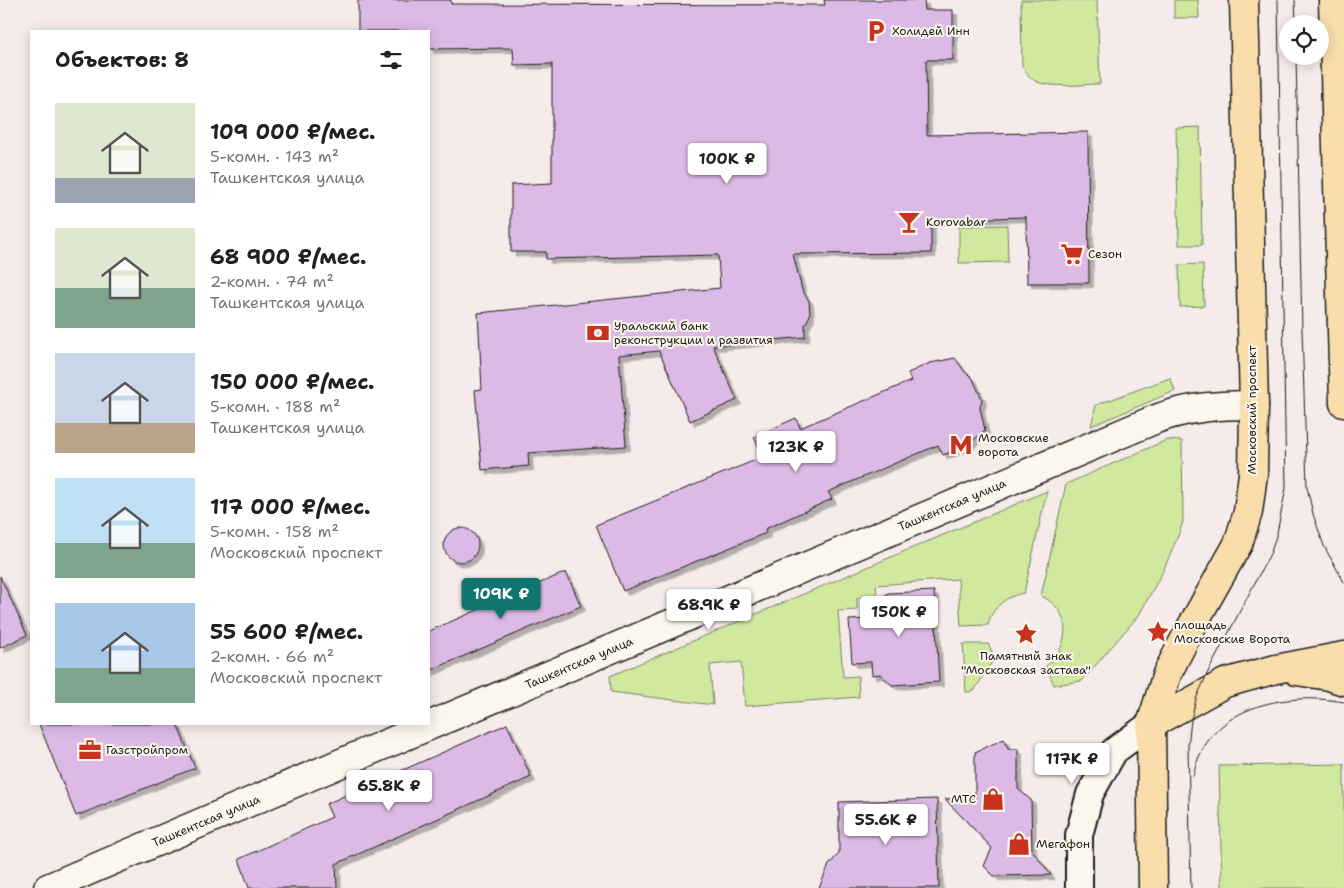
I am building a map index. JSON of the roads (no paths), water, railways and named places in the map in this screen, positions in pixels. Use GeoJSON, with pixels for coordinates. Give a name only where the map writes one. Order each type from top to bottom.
{"type":"FeatureCollection","features":[{"type":"Feature","properties":{"kind":"main road","name":"Московский проспект"},"geometry":{"type":"LineString","coordinates":[[1153,888],[1151,724],[1167,674],[1238,544],[1248,512],[1253,474],[1254,406],[1244,0]]}},
{"type":"Feature","properties":{"kind":"main road"},"geometry":{"type":"LineString","coordinates":[[1333,0],[1344,403]]}},
{"type":"Feature","properties":{"kind":"main road"},"geometry":{"type":"LineString","coordinates":[[1151,724],[1225,683],[1276,669],[1344,656]]}},
{"type":"Feature","properties":{"kind":"main road"},"geometry":{"type":"LineString","coordinates":[[1276,669],[1329,676],[1344,681]]}},
{"type":"Feature","properties":{"kind":"street","name":"Ташкентская улица"},"geometry":{"type":"LineString","coordinates":[[48,888],[1156,419],[1191,409],[1220,406],[1254,406]]}},
{"type":"Feature","properties":{"kind":"street"},"geometry":{"type":"LineString","coordinates":[[1079,888],[1079,835],[1090,794],[1114,751],[1151,724]]}},
{"type":"Feature","properties":{"kind":"tram line"},"geometry":{"type":"LineString","coordinates":[[1191,888],[1188,746],[1191,720],[1196,699],[1207,674],[1271,552],[1277,533],[1286,488],[1278,0]]}},
{"type":"Feature","properties":{"kind":"tram line"},"geometry":{"type":"LineString","coordinates":[[1295,0],[1296,15]]}},
{"type":"Feature","properties":{"kind":"tram line"},"geometry":{"type":"LineString","coordinates":[[1296,65],[1307,487],[1313,514],[1324,546],[1344,582]]}},
{"type":"Feature","properties":{"kind":"tram line"},"geometry":{"type":"LineString","coordinates":[[1193,776],[1201,752],[1214,733],[1231,719],[1251,709],[1274,702],[1297,699],[1321,699],[1344,702]]}},
{"type":"Feature","properties":{"kind":"place","name":"Холидей Инн"},"geometry":{"type":"Point","coordinates":[876,31]}},
{"type":"Feature","properties":{"kind":"place","name":"Korovabar"},"geometry":{"type":"Point","coordinates":[909,222]}},
{"type":"Feature","properties":{"kind":"place","name":"Сезон"},"geometry":{"type":"Point","coordinates":[1072,254]}},
{"type":"Feature","properties":{"kind":"place","name":"Уральский банк реконструкции и развития"},"geometry":{"type":"Point","coordinates":[598,333]}},
{"type":"Feature","properties":{"kind":"place","name":"Московские ворота"},"geometry":{"type":"Point","coordinates":[961,445]}},
{"type":"Feature","properties":{"kind":"place","name":"площадь Московские Ворота"},"geometry":{"type":"Point","coordinates":[1158,632]}},
{"type":"Feature","properties":{"kind":"place","name":"Памятный знак \"Московская застава\""},"geometry":{"type":"Point","coordinates":[1026,634]}},
{"type":"Feature","properties":{"kind":"place","name":"Газстройпром"},"geometry":{"type":"Point","coordinates":[90,750]}},
{"type":"Feature","properties":{"kind":"place","name":"МТС"},"geometry":{"type":"Point","coordinates":[993,799]}},
{"type":"Feature","properties":{"kind":"place","name":"Мегафон"},"geometry":{"type":"Point","coordinates":[1019,844]}}]}
